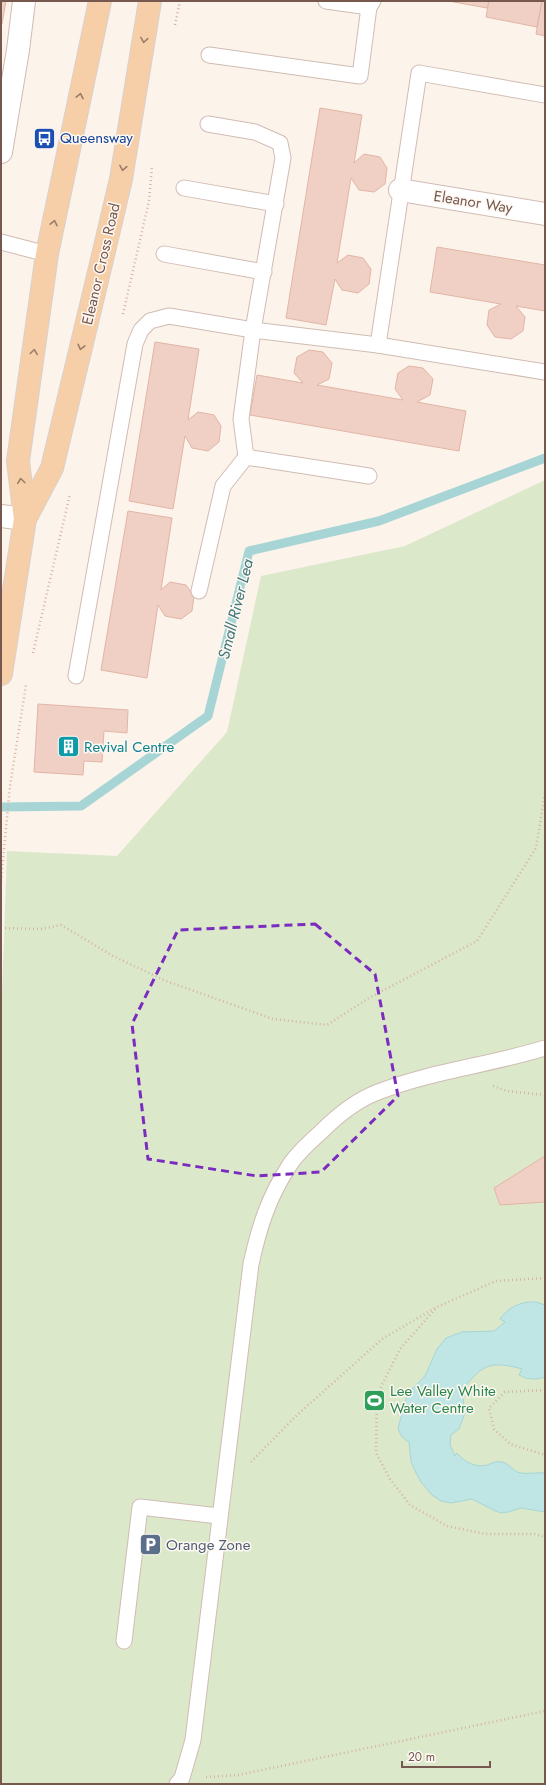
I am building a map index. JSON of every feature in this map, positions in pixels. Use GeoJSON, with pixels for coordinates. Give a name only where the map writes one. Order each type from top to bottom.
{"type":"FeatureCollection","features":[{"type":"Feature","properties":{"kind":"main road","name":"Eleanor Cross Road"},"geometry":{"type":"LineString","coordinates":[[1,674],[25,519],[18,461],[47,254],[100,1]]}},
{"type":"Feature","properties":{"kind":"main road","name":"Eleanor Cross Road"},"geometry":{"type":"LineString","coordinates":[[25,519],[52,468],[121,179],[150,1]]}},
{"type":"Feature","properties":{"kind":"street"},"geometry":{"type":"LineString","coordinates":[[1,152],[7,84],[24,1]]}},
{"type":"Feature","properties":{"kind":"street","name":"Eleanor Way"},"geometry":{"type":"LineString","coordinates":[[400,190],[545,214]]}},
{"type":"Feature","properties":{"kind":"street"},"geometry":{"type":"LineString","coordinates":[[1,516],[25,519]]}},
{"type":"Feature","properties":{"kind":"lane"},"geometry":{"type":"LineString","coordinates":[[209,55],[360,76],[371,4],[326,1]]}},
{"type":"Feature","properties":{"kind":"lane"},"geometry":{"type":"LineString","coordinates":[[378,345],[400,190],[419,73],[545,95]]}},
{"type":"Feature","properties":{"kind":"lane"},"geometry":{"type":"LineString","coordinates":[[199,591],[223,486],[246,456],[242,419],[253,330],[283,158],[280,143],[255,132],[208,124]]}},
{"type":"Feature","properties":{"kind":"lane"},"geometry":{"type":"LineString","coordinates":[[184,188],[276,204]]}},
{"type":"Feature","properties":{"kind":"lane"},"geometry":{"type":"LineString","coordinates":[[1,242],[47,254]]}},
{"type":"Feature","properties":{"kind":"lane"},"geometry":{"type":"LineString","coordinates":[[164,254],[264,272]]}},
{"type":"Feature","properties":{"kind":"lane"},"geometry":{"type":"LineString","coordinates":[[76,676],[129,372],[135,344],[141,330],[150,321],[169,316],[253,330],[378,345],[545,372]]}},
{"type":"Feature","properties":{"kind":"lane"},"geometry":{"type":"LineString","coordinates":[[246,456],[369,476]]}},
{"type":"Feature","properties":{"kind":"lane"},"geometry":{"type":"LineString","coordinates":[[183,1782],[193,1740],[250,1264],[259,1228],[272,1196],[290,1165],[331,1121],[354,1104],[384,1090],[421,1078],[522,1055],[545,1048]]}},
{"type":"Feature","properties":{"kind":"lane"},"geometry":{"type":"LineString","coordinates":[[124,1640],[140,1507],[219,1516]]}},
{"type":"Feature","properties":{"kind":"path"},"geometry":{"type":"LineString","coordinates":[[1,881],[10,786]]}},
{"type":"Feature","properties":{"kind":"path"},"geometry":{"type":"LineString","coordinates":[[1,928],[41,929],[61,925],[113,956],[166,981],[273,1019],[327,1025],[369,998],[477,940],[536,848],[545,793]]}},
{"type":"Feature","properties":{"kind":"path"},"geometry":{"type":"LineString","coordinates":[[474,1065],[480,1081],[506,1091],[545,1095]]}},
{"type":"Feature","properties":{"kind":"path"},"geometry":{"type":"LineString","coordinates":[[223,1480],[247,1465],[295,1417],[382,1339],[437,1307],[496,1281],[545,1278]]}},
{"type":"Feature","properties":{"kind":"path"},"geometry":{"type":"LineString","coordinates":[[437,1307],[400,1349],[377,1395],[376,1453],[390,1480],[410,1505],[447,1526],[485,1534],[535,1534],[545,1537]]}},
{"type":"Feature","properties":{"kind":"path"},"geometry":{"type":"LineString","coordinates":[[545,1390],[505,1392],[489,1408],[494,1429],[510,1444],[545,1455]]}},
{"type":"Feature","properties":{"kind":"path"},"geometry":{"type":"LineString","coordinates":[[183,1782],[238,1775],[545,1712]]}},
{"type":"Feature","properties":{"kind":"highlighted area"},"geometry":{"type":"Polygon","coordinates":[[[315,924],[375,974],[398,1096],[321,1172],[257,1176],[148,1159],[132,1024],[178,930],[315,924]]]}},
{"type":"Feature","properties":{"kind":"green space"},"geometry":{"type":"Polygon","coordinates":[[[545,480],[545,1784],[1,1784],[1,1024],[7,851],[117,856],[227,732],[261,576],[405,546],[545,480]]]}},
{"type":"Feature","properties":{"kind":"water"},"geometry":{"type":"Polygon","coordinates":[[[536,1302],[545,1305],[545,1377],[529,1379],[519,1375],[522,1369],[502,1365],[494,1365],[481,1370],[462,1391],[465,1413],[459,1429],[451,1435],[450,1445],[455,1456],[457,1453],[467,1462],[475,1465],[483,1466],[496,1462],[502,1462],[520,1473],[545,1473],[545,1512],[521,1508],[501,1513],[472,1499],[451,1503],[441,1501],[432,1495],[421,1482],[411,1461],[409,1442],[403,1438],[398,1428],[406,1399],[412,1389],[425,1376],[437,1349],[446,1338],[462,1332],[494,1331],[505,1322],[500,1319],[506,1312],[520,1304],[536,1302]]]}},
{"type":"Feature","properties":{"kind":"building"},"geometry":{"type":"Polygon","coordinates":[[[1,1],[6,1],[2,24],[1,24],[1,1]]]}},
{"type":"Feature","properties":{"kind":"building"},"geometry":{"type":"Polygon","coordinates":[[[448,1],[489,1],[487,8],[448,1]]]}},
{"type":"Feature","properties":{"kind":"building"},"geometry":{"type":"Polygon","coordinates":[[[489,1],[542,1],[537,27],[486,17],[489,1]]]}},
{"type":"Feature","properties":{"kind":"building"},"geometry":{"type":"Polygon","coordinates":[[[542,1],[545,1],[545,36],[536,34],[542,1]]]}},
{"type":"Feature","properties":{"kind":"building"},"geometry":{"type":"Polygon","coordinates":[[[320,108],[362,115],[354,163],[364,154],[380,157],[387,168],[385,184],[374,192],[359,190],[351,178],[337,263],[348,255],[363,258],[371,269],[369,284],[358,293],[342,290],[335,279],[326,325],[286,318],[320,108]]]}},
{"type":"Feature","properties":{"kind":"building"},"geometry":{"type":"Polygon","coordinates":[[[437,247],[545,265],[545,311],[516,306],[525,317],[523,331],[511,339],[495,337],[487,325],[489,310],[501,304],[430,292],[437,247]]]}},
{"type":"Feature","properties":{"kind":"building"},"geometry":{"type":"Polygon","coordinates":[[[155,342],[199,349],[188,420],[198,412],[214,415],[221,426],[219,442],[208,451],[192,448],[185,436],[173,509],[129,501],[155,342]]]}},
{"type":"Feature","properties":{"kind":"building"},"geometry":{"type":"Polygon","coordinates":[[[309,350],[323,352],[332,363],[329,379],[317,385],[403,400],[395,389],[398,373],[409,366],[423,368],[433,379],[430,395],[417,402],[466,411],[459,451],[250,415],[257,375],[303,383],[294,373],[297,357],[309,350]]]}},
{"type":"Feature","properties":{"kind":"building"},"geometry":{"type":"Polygon","coordinates":[[[128,511],[172,518],[161,590],[170,582],[186,585],[194,596],[192,611],[181,619],[165,616],[158,605],[147,678],[101,670],[128,511]]]}},
{"type":"Feature","properties":{"kind":"building","name":"Revival Centre"},"geometry":{"type":"Polygon","coordinates":[[[38,704],[128,710],[127,733],[104,731],[102,762],[84,761],[83,775],[34,772],[38,704]]]}},
{"type":"Feature","properties":{"kind":"building"},"geometry":{"type":"Polygon","coordinates":[[[545,1156],[545,1202],[500,1205],[494,1188],[545,1156]]]}},
{"type":"Feature","properties":{"kind":"waterway","name":"Small River Lea"},"geometry":{"type":"LineString","coordinates":[[1,807],[81,806],[208,716],[249,551],[379,521],[545,458]]}},
{"type":"Feature","properties":{"kind":"place","name":"Queensway"},"geometry":{"type":"Point","coordinates":[45,138]}},
{"type":"Feature","properties":{"kind":"place","name":"Revival Centre"},"geometry":{"type":"Point","coordinates":[69,747]}},
{"type":"Feature","properties":{"kind":"place","name":"Lee Valley White Water Centre"},"geometry":{"type":"Point","coordinates":[374,1400]}},
{"type":"Feature","properties":{"kind":"place","name":"Orange Zone"},"geometry":{"type":"Point","coordinates":[151,1545]}}]}
